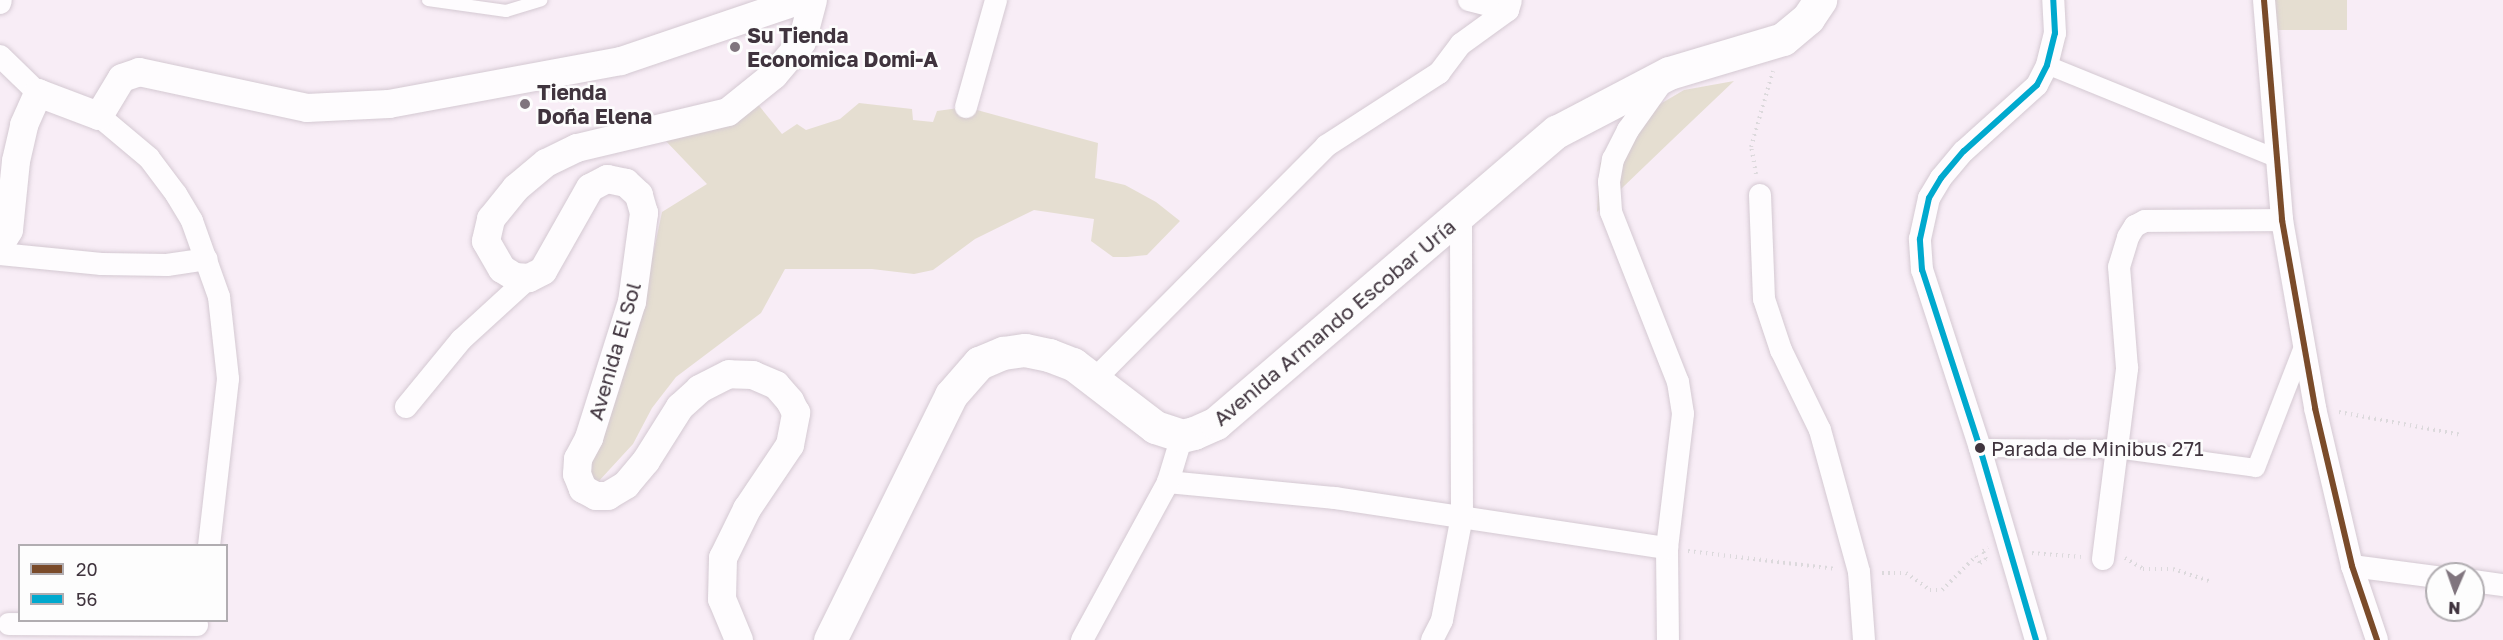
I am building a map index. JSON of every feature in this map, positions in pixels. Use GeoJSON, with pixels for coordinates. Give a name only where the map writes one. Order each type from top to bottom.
{"type":"FeatureCollection","features":[{"type":"Feature","properties":{"kind":"main road","name":"Avenida Armando Escobar Uría"},"geometry":{"type":"LineString","coordinates":[[1182,436],[1216,423],[1461,216],[1556,132],[1669,73],[1783,39],[1808,18],[1820,0]]}},
{"type":"Feature","properties":{"kind":"main road"},"geometry":{"type":"LineString","coordinates":[[830,640],[951,394],[979,363],[1003,353],[1025,350],[1073,364],[1155,428],[1182,436]]}},
{"type":"Feature","properties":{"kind":"street"},"geometry":{"type":"LineString","coordinates":[[99,116],[129,74],[139,72],[244,98],[307,108],[390,105],[621,61],[801,0]]}},
{"type":"Feature","properties":{"kind":"street"},"geometry":{"type":"LineString","coordinates":[[528,278],[515,278],[502,269],[486,241],[491,219],[516,188],[546,163],[577,148],[728,112],[774,75],[802,42],[813,0]]}},
{"type":"Feature","properties":{"kind":"street"},"geometry":{"type":"LineString","coordinates":[[966,107],[996,0]]}},
{"type":"Feature","properties":{"kind":"street"},"geometry":{"type":"LineString","coordinates":[[1469,0],[1510,5]]}},
{"type":"Feature","properties":{"kind":"street"},"geometry":{"type":"LineString","coordinates":[[2036,640],[1980,448],[1928,291],[1920,239],[1929,198],[1941,178],[1964,151],[2037,85],[2047,65],[2055,33],[2053,0]]}},
{"type":"Feature","properties":{"kind":"street"},"geometry":{"type":"LineString","coordinates":[[2264,0],[2282,220],[2305,343],[2314,408],[2352,566],[2377,640]]}},
{"type":"Feature","properties":{"kind":"street"},"geometry":{"type":"LineString","coordinates":[[1094,380],[1326,146],[1439,73],[1461,44],[1510,5]]}},
{"type":"Feature","properties":{"kind":"street"},"geometry":{"type":"LineString","coordinates":[[0,56],[38,93],[99,116],[149,158],[176,194],[207,259],[219,297],[228,379],[208,544]]}},
{"type":"Feature","properties":{"kind":"street"},"geometry":{"type":"LineString","coordinates":[[2047,65],[2278,159]]}},
{"type":"Feature","properties":{"kind":"street"},"geometry":{"type":"LineString","coordinates":[[1668,640],[1667,548],[1681,444],[1681,403],[1678,382],[1611,212],[1609,182],[1613,159],[1629,130],[1669,73]]}},
{"type":"Feature","properties":{"kind":"street"},"geometry":{"type":"LineString","coordinates":[[0,245],[9,230],[16,160],[24,125],[38,93]]}},
{"type":"Feature","properties":{"kind":"street","name":"Avenida El Sol"},"geometry":{"type":"LineString","coordinates":[[528,278],[543,271],[590,188],[608,179],[626,183],[639,195],[644,213],[632,302],[592,427],[578,459],[577,474],[583,489],[596,496],[608,496],[626,484],[646,461],[680,407],[700,389],[729,374],[753,375],[776,385],[790,401],[796,413],[790,446],[747,509],[723,558],[722,599],[739,640]]}},
{"type":"Feature","properties":{"kind":"street"},"geometry":{"type":"LineString","coordinates":[[1760,195],[1764,299],[1781,350],[1820,430],[1858,572],[1864,640]]}},
{"type":"Feature","properties":{"kind":"street"},"geometry":{"type":"LineString","coordinates":[[1432,640],[1442,620],[1462,516],[1461,216]]}},
{"type":"Feature","properties":{"kind":"street"},"geometry":{"type":"LineString","coordinates":[[2103,559],[2127,368],[2119,267],[2135,226],[2145,221],[2282,220]]}},
{"type":"Feature","properties":{"kind":"street"},"geometry":{"type":"LineString","coordinates":[[0,254],[102,264],[167,265],[207,259]]}},
{"type":"Feature","properties":{"kind":"street"},"geometry":{"type":"LineString","coordinates":[[406,407],[461,340],[528,278]]}},
{"type":"Feature","properties":{"kind":"street"},"geometry":{"type":"LineString","coordinates":[[1980,448],[2116,449],[2256,468],[2305,343]]}},
{"type":"Feature","properties":{"kind":"street"},"geometry":{"type":"LineString","coordinates":[[1082,640],[1168,482],[1182,436]]}},
{"type":"Feature","properties":{"kind":"street"},"geometry":{"type":"LineString","coordinates":[[1168,482],[1335,498],[1667,548]]}},
{"type":"Feature","properties":{"kind":"street"},"geometry":{"type":"LineString","coordinates":[[2352,566],[2425,575]]}},
{"type":"Feature","properties":{"kind":"street"},"geometry":{"type":"LineString","coordinates":[[2485,583],[2503,585]]}},
{"type":"Feature","properties":{"kind":"street"},"geometry":{"type":"LineString","coordinates":[[9,624],[196,628]]}},
{"type":"Feature","properties":{"kind":"lane"},"geometry":{"type":"LineString","coordinates":[[428,0],[506,11],[541,0]]}},
{"type":"Feature","properties":{"kind":"path"},"geometry":{"type":"LineString","coordinates":[[1760,195],[1751,147],[1783,39]]}},
{"type":"Feature","properties":{"kind":"path"},"geometry":{"type":"LineString","coordinates":[[2314,408],[2462,435]]}},
{"type":"Feature","properties":{"kind":"path"},"geometry":{"type":"LineString","coordinates":[[1667,548],[1858,572]]}},
{"type":"Feature","properties":{"kind":"shaded area"},"geometry":{"type":"Polygon","coordinates":[[[2274,0],[2347,0],[2347,30],[2274,30],[2274,0]]]}},
{"type":"Feature","properties":{"kind":"shaded area"},"geometry":{"type":"Polygon","coordinates":[[[1734,81],[1597,212],[1600,163],[1633,120],[1684,90],[1734,81]]]}},
{"type":"Feature","properties":{"kind":"shaded area"},"geometry":{"type":"Polygon","coordinates":[[[756,102],[782,134],[797,124],[806,130],[840,119],[859,103],[912,109],[913,120],[933,122],[937,111],[966,107],[1098,143],[1095,178],[1125,185],[1156,202],[1180,221],[1147,255],[1113,257],[1091,241],[1094,219],[1034,210],[975,239],[933,270],[914,274],[872,269],[785,269],[761,313],[676,377],[652,408],[633,444],[598,482],[589,479],[587,469],[647,283],[662,212],[707,184],[663,138],[756,102]]]}},
{"type":"Feature","properties":{"kind":"transit line","name":"56"},"geometry":{"type":"LineString","coordinates":[[2036,640],[1980,448],[1922,270],[1920,239],[1929,198],[1941,178],[1964,151],[2037,85],[2047,65],[2055,33],[2053,0]]}},
{"type":"Feature","properties":{"kind":"transit line","name":"20"},"geometry":{"type":"LineString","coordinates":[[2264,0],[2282,220],[2315,408],[2352,566],[2377,640]]}},
{"type":"Feature","properties":{"kind":"place","name":"Su Tienda Economica Domi-A"},"geometry":{"type":"Point","coordinates":[735,47]}},
{"type":"Feature","properties":{"kind":"place","name":"Tienda Doña Elena"},"geometry":{"type":"Point","coordinates":[525,104]}},
{"type":"Feature","properties":{"kind":"place","name":"Parada de Minibus 271"},"geometry":{"type":"Point","coordinates":[1980,448]}}]}
